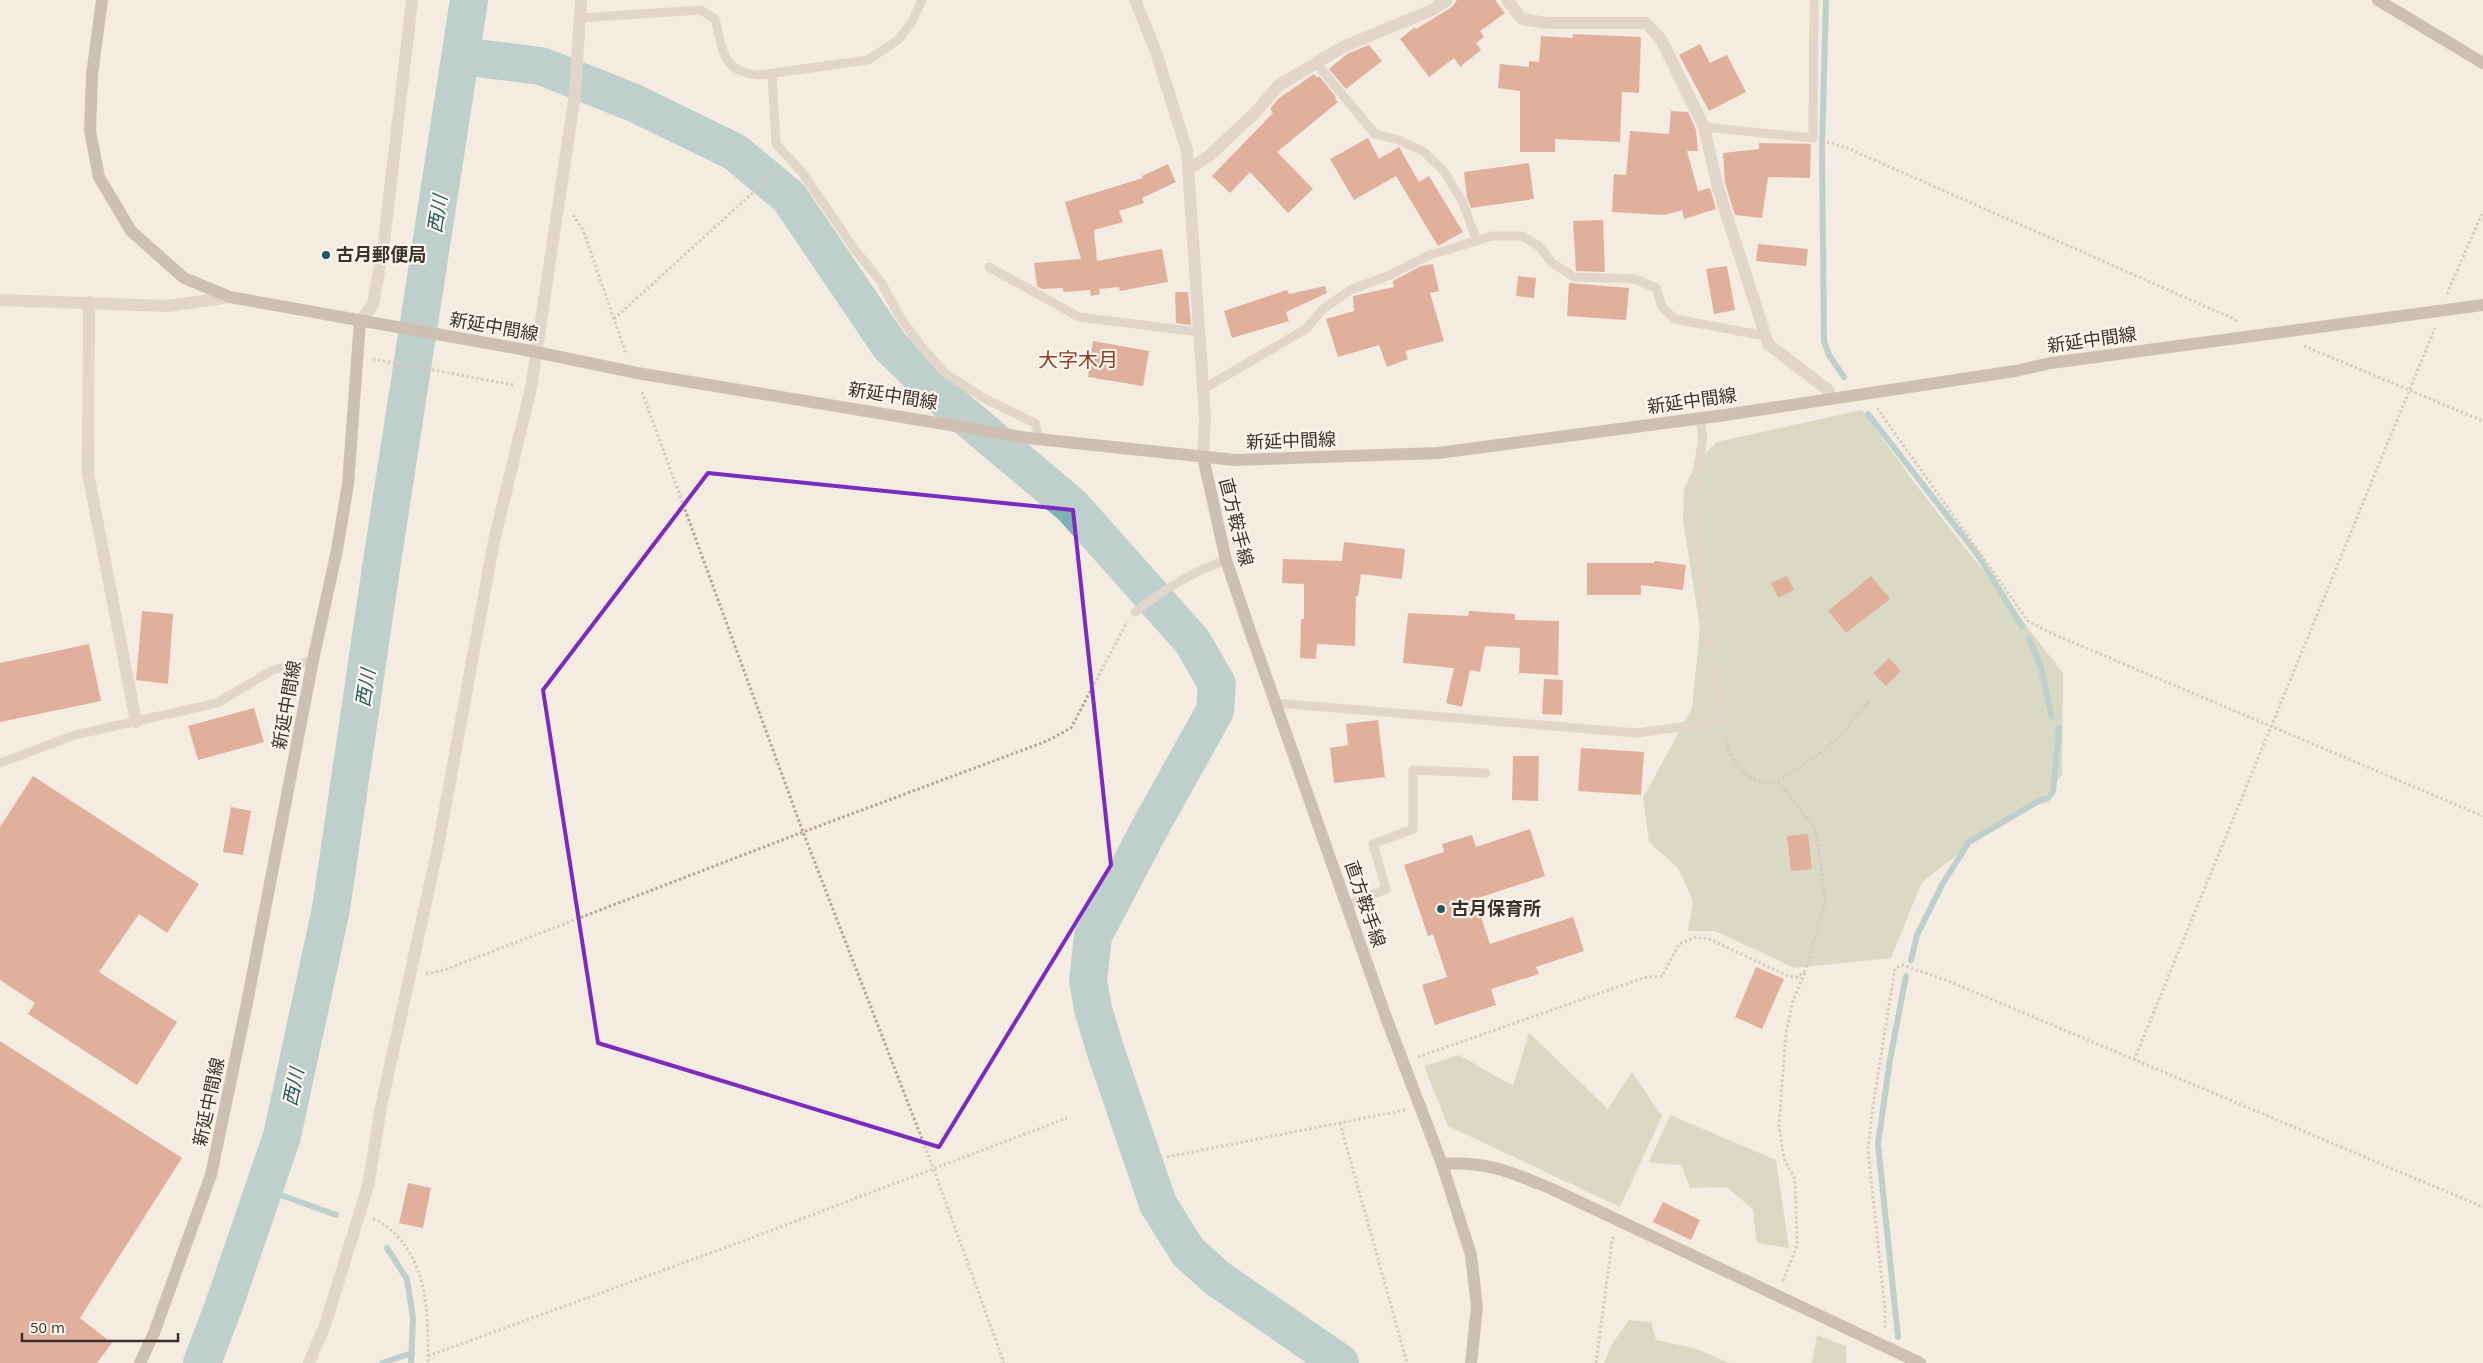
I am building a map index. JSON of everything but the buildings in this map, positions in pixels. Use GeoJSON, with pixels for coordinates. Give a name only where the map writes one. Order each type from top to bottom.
{"type":"FeatureCollection","features":[{"type":"Feature","properties":{"kind":"main road"},"geometry":{"type":"LineString","coordinates":[[102,0],[92,75],[90,131],[99,177],[131,231],[184,278],[230,297],[360,321]]}},
{"type":"Feature","properties":{"kind":"main road"},"geometry":{"type":"LineString","coordinates":[[2378,0],[2483,63]]}},
{"type":"Feature","properties":{"kind":"main road","name":"新延中間線"},"geometry":{"type":"LineString","coordinates":[[140,1363],[154,1333],[211,1176],[247,1003],[313,660],[337,550],[348,484],[360,321],[532,351],[637,373],[1034,438],[1235,460],[1438,453],[1700,418],[2248,336],[2483,305]]}},
{"type":"Feature","properties":{"kind":"main road","name":"直方鞍手線"},"geometry":{"type":"LineString","coordinates":[[1203,457],[1226,560],[1403,1063],[1442,1164],[1471,1255],[1478,1307],[1471,1363]]}},
{"type":"Feature","properties":{"kind":"main road"},"geometry":{"type":"LineString","coordinates":[[1442,1164],[1466,1162],[1499,1167],[1618,1220],[1920,1363]]}},
{"type":"Feature","properties":{"kind":"street"},"geometry":{"type":"LineString","coordinates":[[360,321],[373,305],[384,242],[412,0]]}},
{"type":"Feature","properties":{"kind":"street"},"geometry":{"type":"LineString","coordinates":[[309,1363],[325,1325],[368,1186],[381,1107],[438,847],[494,542],[531,388],[532,351],[576,94],[581,0]]}},
{"type":"Feature","properties":{"kind":"street"},"geometry":{"type":"LineString","coordinates":[[1135,0],[1156,52],[1187,151],[1204,389],[1203,457]]}},
{"type":"Feature","properties":{"kind":"street"},"geometry":{"type":"LineString","coordinates":[[1189,169],[1209,156],[1256,112],[1278,86],[1343,47],[1432,10],[1447,0]]}},
{"type":"Feature","properties":{"kind":"street"},"geometry":{"type":"LineString","coordinates":[[1507,0],[1522,20],[1547,23],[1646,22],[1661,39],[1704,127],[1718,188],[1768,344],[1828,390],[1832,397]]}},
{"type":"Feature","properties":{"kind":"street"},"geometry":{"type":"LineString","coordinates":[[0,300],[168,306],[230,297]]}},
{"type":"Feature","properties":{"kind":"street"},"geometry":{"type":"LineString","coordinates":[[89,302],[88,473],[136,722]]}},
{"type":"Feature","properties":{"kind":"lane"},"geometry":{"type":"LineString","coordinates":[[580,18],[701,10],[715,19],[728,64],[741,74],[759,75],[868,60],[898,40],[912,22],[922,0]]}},
{"type":"Feature","properties":{"kind":"lane"},"geometry":{"type":"LineString","coordinates":[[1704,127],[1813,138],[1814,0]]}},
{"type":"Feature","properties":{"kind":"lane"},"geometry":{"type":"LineString","coordinates":[[1316,63],[1375,134],[1399,140],[1424,152],[1444,171],[1462,201],[1477,241]]}},
{"type":"Feature","properties":{"kind":"lane"},"geometry":{"type":"LineString","coordinates":[[772,74],[776,144],[802,171],[856,251],[881,282],[900,317],[921,346],[945,373],[987,400],[1035,423],[1034,438]]}},
{"type":"Feature","properties":{"kind":"lane"},"geometry":{"type":"LineString","coordinates":[[1204,389],[1306,329],[1322,310],[1350,290],[1390,275],[1427,256],[1492,236],[1522,236],[1539,246],[1552,263],[1574,277],[1634,279],[1656,288],[1662,307],[1675,319],[1765,336]]}},
{"type":"Feature","properties":{"kind":"lane"},"geometry":{"type":"LineString","coordinates":[[989,267],[1080,317],[1199,332]]}},
{"type":"Feature","properties":{"kind":"lane"},"geometry":{"type":"LineString","coordinates":[[1275,702],[1637,733],[1724,721],[1706,619],[1693,497],[1703,438],[1700,418]]}},
{"type":"Feature","properties":{"kind":"lane"},"geometry":{"type":"LineString","coordinates":[[1135,612],[1170,586],[1204,568],[1226,560]]}},
{"type":"Feature","properties":{"kind":"lane"},"geometry":{"type":"LineString","coordinates":[[0,763],[75,735],[217,704],[273,670],[313,660]]}},
{"type":"Feature","properties":{"kind":"lane"},"geometry":{"type":"LineString","coordinates":[[1347,905],[1386,888],[1373,844],[1413,829],[1413,770],[1486,773]]}},
{"type":"Feature","properties":{"kind":"path"},"geometry":{"type":"LineString","coordinates":[[1813,138],[1847,148],[2234,319],[2248,336]]}},
{"type":"Feature","properties":{"kind":"path"},"geometry":{"type":"LineString","coordinates":[[614,319],[750,198],[790,159]]}},
{"type":"Feature","properties":{"kind":"path"},"geometry":{"type":"LineString","coordinates":[[560,193],[583,230],[626,354]]}},
{"type":"Feature","properties":{"kind":"path"},"geometry":{"type":"LineString","coordinates":[[2134,1060],[2270,724],[2410,390],[2442,310],[2448,286],[2483,211]]}},
{"type":"Feature","properties":{"kind":"path"},"geometry":{"type":"LineString","coordinates":[[2301,345],[2483,421]]}},
{"type":"Feature","properties":{"kind":"path"},"geometry":{"type":"LineString","coordinates":[[372,359],[522,386]]}},
{"type":"Feature","properties":{"kind":"path"},"geometry":{"type":"LineString","coordinates":[[642,392],[803,832],[934,1170],[1004,1363]]}},
{"type":"Feature","properties":{"kind":"path"},"geometry":{"type":"LineString","coordinates":[[1868,392],[1879,412],[2028,621],[2053,634],[2270,724],[2483,816]]}},
{"type":"Feature","properties":{"kind":"path"},"geometry":{"type":"LineString","coordinates":[[410,977],[444,970],[803,832],[1047,741],[1071,728],[1126,623],[1135,612]]}},
{"type":"Feature","properties":{"kind":"path"},"geometry":{"type":"LineString","coordinates":[[1724,721],[1725,746],[1743,775],[1770,784],[1778,782],[1818,755],[1840,735],[1871,699]]}},
{"type":"Feature","properties":{"kind":"path"},"geometry":{"type":"LineString","coordinates":[[1775,1295],[1790,1266],[1797,1245],[1795,1179],[1784,1159],[1779,1126],[1786,1033],[1794,1000],[1805,971],[1824,903],[1816,828],[1778,782]]}},
{"type":"Feature","properties":{"kind":"path"},"geometry":{"type":"LineString","coordinates":[[1403,1063],[1642,978],[1662,976],[1680,944],[1695,937],[1709,939],[1788,976],[1797,977],[1805,971]]}},
{"type":"Feature","properties":{"kind":"path"},"geometry":{"type":"LineString","coordinates":[[1880,1345],[1885,1331],[1885,1309],[1868,1150],[1873,1106],[1895,968],[1902,965],[1946,980],[2483,1207]]}},
{"type":"Feature","properties":{"kind":"path"},"geometry":{"type":"LineString","coordinates":[[1167,1157],[1420,1107]]}},
{"type":"Feature","properties":{"kind":"path"},"geometry":{"type":"LineString","coordinates":[[428,1356],[934,1170],[1067,1118]]}},
{"type":"Feature","properties":{"kind":"path"},"geometry":{"type":"LineString","coordinates":[[1340,1123],[1407,1363]]}},
{"type":"Feature","properties":{"kind":"path"},"geometry":{"type":"LineString","coordinates":[[360,1214],[377,1220],[390,1229],[407,1248],[419,1268],[425,1301],[428,1363]]}},
{"type":"Feature","properties":{"kind":"path"},"geometry":{"type":"LineString","coordinates":[[1596,1363],[1612,1237],[1618,1220]]}},
{"type":"Feature","properties":{"kind":"highlighted area"},"geometry":{"type":"Polygon","coordinates":[[[708,473],[1073,510],[1111,865],[939,1147],[598,1043],[543,690],[708,473]]]}},
{"type":"Feature","properties":{"kind":"green space"},"geometry":{"type":"Polygon","coordinates":[[[1862,410],[1916,485],[2063,673],[2062,775],[2038,804],[1973,843],[1922,882],[1891,958],[1795,968],[1715,931],[1688,931],[1693,901],[1678,868],[1649,842],[1643,798],[1692,708],[1700,628],[1683,520],[1684,489],[1696,463],[1717,442],[1862,410]]]}},
{"type":"Feature","properties":{"kind":"green space"},"geometry":{"type":"Polygon","coordinates":[[[1529,1033],[1608,1109],[1632,1072],[1662,1116],[1620,1207],[1448,1126],[1424,1066],[1459,1055],[1513,1086],[1529,1033]]]}},
{"type":"Feature","properties":{"kind":"green space"},"geometry":{"type":"Polygon","coordinates":[[[1670,1115],[1776,1160],[1789,1248],[1757,1243],[1753,1209],[1726,1187],[1690,1188],[1681,1165],[1649,1162],[1670,1115]]]}},
{"type":"Feature","properties":{"kind":"green space"},"geometry":{"type":"Polygon","coordinates":[[[1629,1320],[1651,1322],[1656,1340],[1697,1349],[1729,1363],[1604,1363],[1612,1344],[1629,1320]]]}},
{"type":"Feature","properties":{"kind":"green space"},"geometry":{"type":"Polygon","coordinates":[[[1817,1335],[1846,1346],[1846,1363],[1812,1363],[1817,1335]]]}},
{"type":"Feature","properties":{"kind":"waterway","name":"西川"},"geometry":{"type":"LineString","coordinates":[[202,1363],[223,1308],[282,1136],[331,909],[381,568],[469,0]]}},
{"type":"Feature","properties":{"kind":"waterway"},"geometry":{"type":"LineString","coordinates":[[1826,0],[1822,148],[1824,341],[1829,355],[1844,377]]}},
{"type":"Feature","properties":{"kind":"waterway"},"geometry":{"type":"LineString","coordinates":[[461,56],[541,66],[632,102],[735,152],[789,197],[890,346],[940,395],[1072,506],[1192,641],[1217,684],[1215,711],[1153,822],[1093,936],[1088,981],[1093,1009],[1158,1204],[1188,1252],[1217,1278],[1340,1363]]}},
{"type":"Feature","properties":{"kind":"waterway"},"geometry":{"type":"LineString","coordinates":[[1868,414],[1977,554],[2022,626]]}},
{"type":"Feature","properties":{"kind":"waterway"},"geometry":{"type":"LineString","coordinates":[[2029,638],[2041,668],[2052,717]]}},
{"type":"Feature","properties":{"kind":"waterway"},"geometry":{"type":"LineString","coordinates":[[1911,960],[1917,935],[1943,883],[1969,842],[2037,802],[2048,798],[2053,791],[2059,728]]}},
{"type":"Feature","properties":{"kind":"waterway"},"geometry":{"type":"LineString","coordinates":[[1898,1337],[1878,1144],[1890,1060],[1906,976]]}},
{"type":"Feature","properties":{"kind":"waterway"},"geometry":{"type":"LineString","coordinates":[[264,1189],[336,1215]]}},
{"type":"Feature","properties":{"kind":"waterway"},"geometry":{"type":"LineString","coordinates":[[387,1248],[407,1279],[413,1318],[411,1363]]}},
{"type":"Feature","properties":{"kind":"waterway"},"geometry":{"type":"LineString","coordinates":[[382,1363],[412,1353]]}},
{"type":"Feature","properties":{"kind":"place","name":"古月郵便局"},"geometry":{"type":"Point","coordinates":[326,255]}},
{"type":"Feature","properties":{"kind":"place","name":"古月保育所"},"geometry":{"type":"Point","coordinates":[1441,909]}},
{"type":"Feature","properties":{"kind":"district","name":"大字木月"},"geometry":{"type":"Point","coordinates":[1078,360]}}]}
